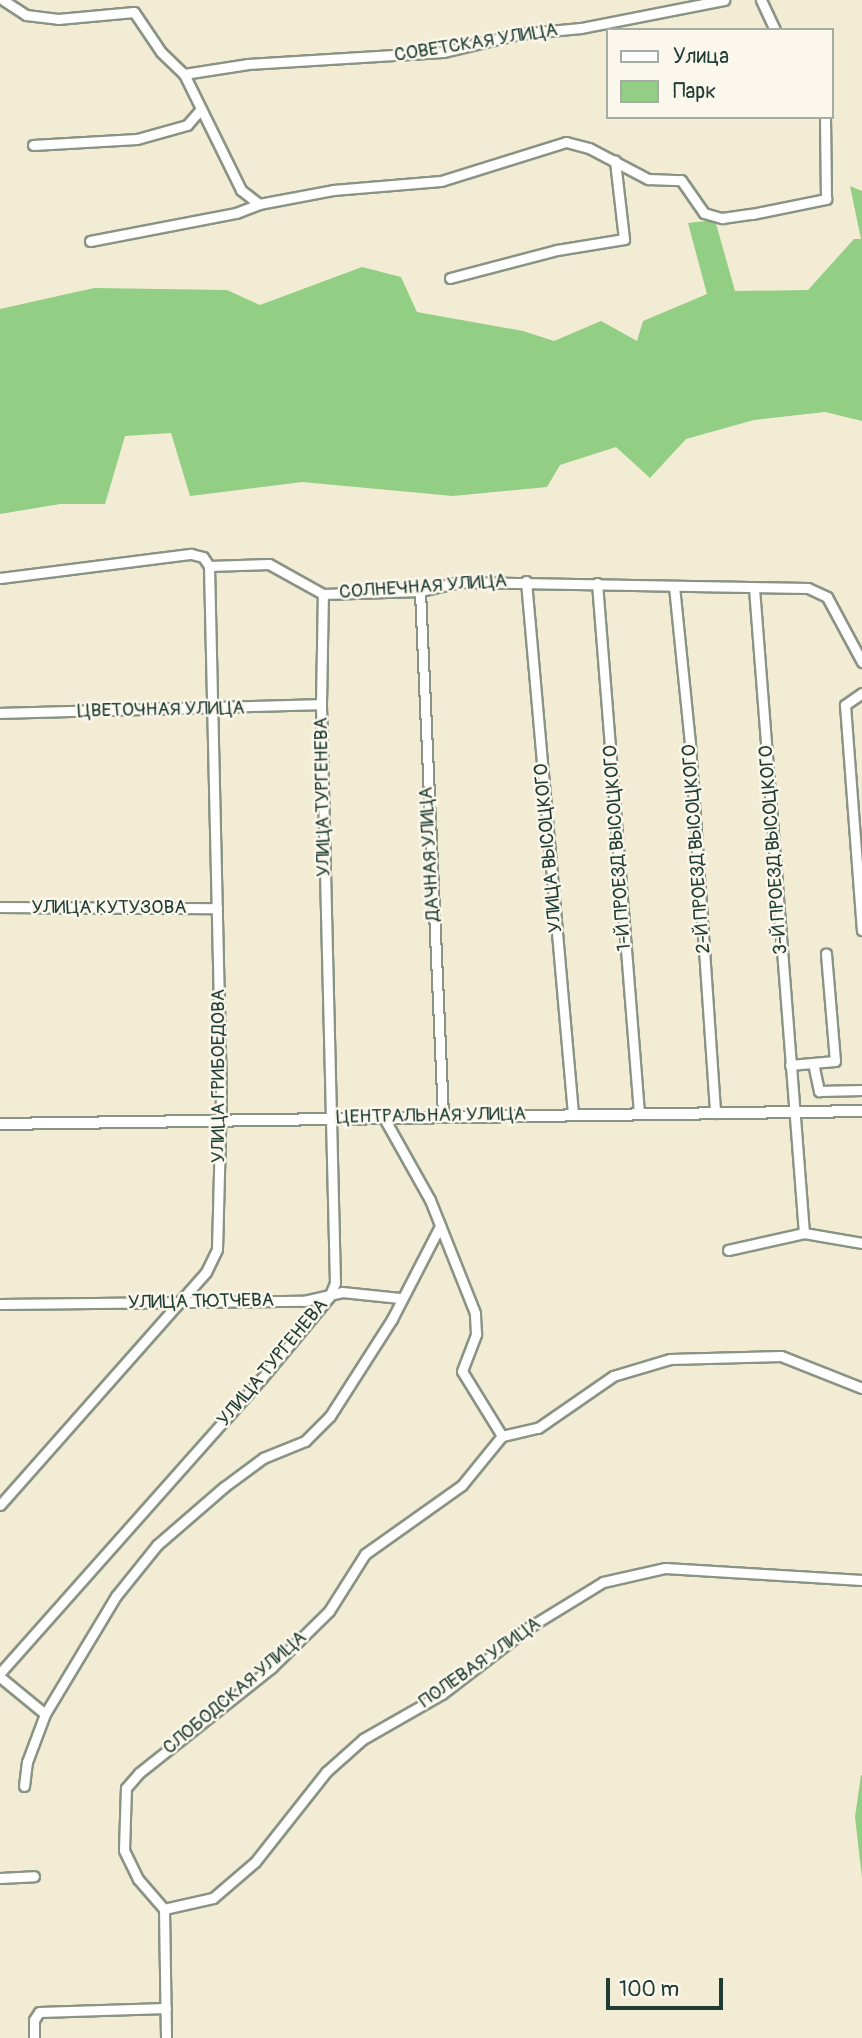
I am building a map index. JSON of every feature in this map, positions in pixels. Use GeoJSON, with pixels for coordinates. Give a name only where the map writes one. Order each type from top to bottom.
{"type":"FeatureCollection","features":[{"type":"Feature","properties":{"kind":"street"},"geometry":{"type":"LineString","coordinates":[[3,0],[26,15],[58,19],[134,12],[161,52],[184,74],[199,111],[214,131],[241,190],[259,204]]}},
{"type":"Feature","properties":{"kind":"street","name":"СОВЕТСКАЯ УЛИЦА"},"geometry":{"type":"LineString","coordinates":[[184,74],[248,64],[443,52],[518,34],[580,28],[702,2],[724,0]]}},
{"type":"Feature","properties":{"kind":"street"},"geometry":{"type":"LineString","coordinates":[[761,0],[774,28]]}},
{"type":"Feature","properties":{"kind":"street"},"geometry":{"type":"LineString","coordinates":[[33,145],[138,139],[187,125],[199,111]]}},
{"type":"Feature","properties":{"kind":"street"},"geometry":{"type":"LineString","coordinates":[[90,242],[236,213],[259,204],[333,191],[441,181],[566,142],[615,161],[648,179],[681,180],[704,213],[722,218],[826,199],[825,119]]}},
{"type":"Feature","properties":{"kind":"street"},"geometry":{"type":"LineString","coordinates":[[450,278],[557,250],[624,239],[615,161]]}},
{"type":"Feature","properties":{"kind":"street","name":"СОЛНЕЧНАЯ УЛИЦА"},"geometry":{"type":"LineString","coordinates":[[0,578],[191,554],[203,557],[209,566],[269,564],[324,594],[421,591],[459,582],[597,583]]}},
{"type":"Feature","properties":{"kind":"street","name":"УЛИЦА ГРИБОЕДОВА"},"geometry":{"type":"LineString","coordinates":[[0,1505],[206,1272],[217,1250],[217,908],[209,566]]}},
{"type":"Feature","properties":{"kind":"street","name":"УЛИЦА ВЫСОЦКОГО"},"geometry":{"type":"LineString","coordinates":[[526,581],[573,1114]]}},
{"type":"Feature","properties":{"kind":"street"},"geometry":{"type":"LineString","coordinates":[[597,583],[819,591],[839,614],[862,662]]}},
{"type":"Feature","properties":{"kind":"street","name":"1-Й ПРОЕЗД ВЫСОЦКОГО"},"geometry":{"type":"LineString","coordinates":[[597,583],[639,1113]]}},
{"type":"Feature","properties":{"kind":"street","name":"2-Й ПРОЕЗД ВЫСОЦКОГО"},"geometry":{"type":"LineString","coordinates":[[674,586],[690,744],[715,1113]]}},
{"type":"Feature","properties":{"kind":"street","name":"3-Й ПРОЕЗД ВЫСОЦКОГО"},"geometry":{"type":"LineString","coordinates":[[754,588],[804,1233]]}},
{"type":"Feature","properties":{"kind":"street","name":"ДАЧНАЯ УЛИЦА"},"geometry":{"type":"LineString","coordinates":[[421,591],[443,1116]]}},
{"type":"Feature","properties":{"kind":"street","name":"УЛИЦА ТУРГЕНЕВА"},"geometry":{"type":"LineString","coordinates":[[0,1675],[329,1297],[335,1283],[321,704],[324,594]]}},
{"type":"Feature","properties":{"kind":"street"},"geometry":{"type":"LineString","coordinates":[[862,693],[845,705],[862,930]]}},
{"type":"Feature","properties":{"kind":"street","name":"ЦВЕТОЧНАЯ УЛИЦА"},"geometry":{"type":"LineString","coordinates":[[0,713],[212,710],[321,704]]}},
{"type":"Feature","properties":{"kind":"street","name":"УЛИЦА КУТУЗОВА"},"geometry":{"type":"LineString","coordinates":[[0,907],[217,908]]}},
{"type":"Feature","properties":{"kind":"street"},"geometry":{"type":"LineString","coordinates":[[790,1065],[835,1061],[827,954]]}},
{"type":"Feature","properties":{"kind":"street"},"geometry":{"type":"LineString","coordinates":[[813,1063],[819,1091],[862,1090]]}},
{"type":"Feature","properties":{"kind":"street","name":"ЦЕНТРАЛЬНАЯ УЛИЦА"},"geometry":{"type":"LineString","coordinates":[[0,1124],[862,1111]]}},
{"type":"Feature","properties":{"kind":"street"},"geometry":{"type":"LineString","coordinates":[[384,1118],[430,1200],[475,1313],[476,1334],[462,1371],[502,1436],[538,1428],[613,1376],[670,1359],[782,1356],[862,1388]]}},
{"type":"Feature","properties":{"kind":"street"},"geometry":{"type":"LineString","coordinates":[[24,1786],[27,1762],[45,1714],[116,1596],[157,1545],[263,1458],[305,1441],[337,1406],[392,1320],[400,1298],[440,1226]]}},
{"type":"Feature","properties":{"kind":"street"},"geometry":{"type":"LineString","coordinates":[[728,1250],[804,1233],[862,1243]]}},
{"type":"Feature","properties":{"kind":"street","name":"УЛИЦА ТЮТЧЕВА"},"geometry":{"type":"LineString","coordinates":[[0,1304],[177,1303],[329,1297],[342,1292],[400,1298]]}},
{"type":"Feature","properties":{"kind":"street","name":"СЛОБОДСКАЯ УЛИЦА"},"geometry":{"type":"LineString","coordinates":[[164,1909],[138,1880],[124,1850],[126,1788],[139,1773],[271,1668],[329,1611],[365,1554],[462,1485],[502,1436]]}},
{"type":"Feature","properties":{"kind":"street","name":"ПОЛЕВАЯ УЛИЦА"},"geometry":{"type":"LineString","coordinates":[[164,1909],[213,1898],[255,1862],[326,1772],[363,1739],[442,1695],[528,1628],[603,1582],[665,1568],[862,1580]]}},
{"type":"Feature","properties":{"kind":"street"},"geometry":{"type":"LineString","coordinates":[[0,1675],[45,1714]]}},
{"type":"Feature","properties":{"kind":"street"},"geometry":{"type":"LineString","coordinates":[[0,1878],[34,1876]]}},
{"type":"Feature","properties":{"kind":"street"},"geometry":{"type":"LineString","coordinates":[[164,1909],[166,2038]]}},
{"type":"Feature","properties":{"kind":"street"},"geometry":{"type":"LineString","coordinates":[[34,2038],[34,2020],[39,2012],[166,2008]]}},
{"type":"Feature","properties":{"kind":"green space"},"geometry":{"type":"Polygon","coordinates":[[[850,186],[862,191],[862,421],[825,412],[754,420],[686,439],[650,478],[616,447],[560,465],[547,487],[453,496],[302,482],[190,496],[171,433],[125,436],[105,504],[60,504],[0,514],[0,309],[94,288],[227,290],[260,305],[362,267],[401,277],[417,312],[523,331],[554,341],[601,321],[637,341],[643,321],[707,294],[688,223],[715,220],[735,291],[808,290],[854,239],[861,239],[850,186]]]}},
{"type":"Feature","properties":{"kind":"green space"},"geometry":{"type":"Polygon","coordinates":[[[862,1775],[862,1878],[855,1817],[862,1775]]]}}]}
